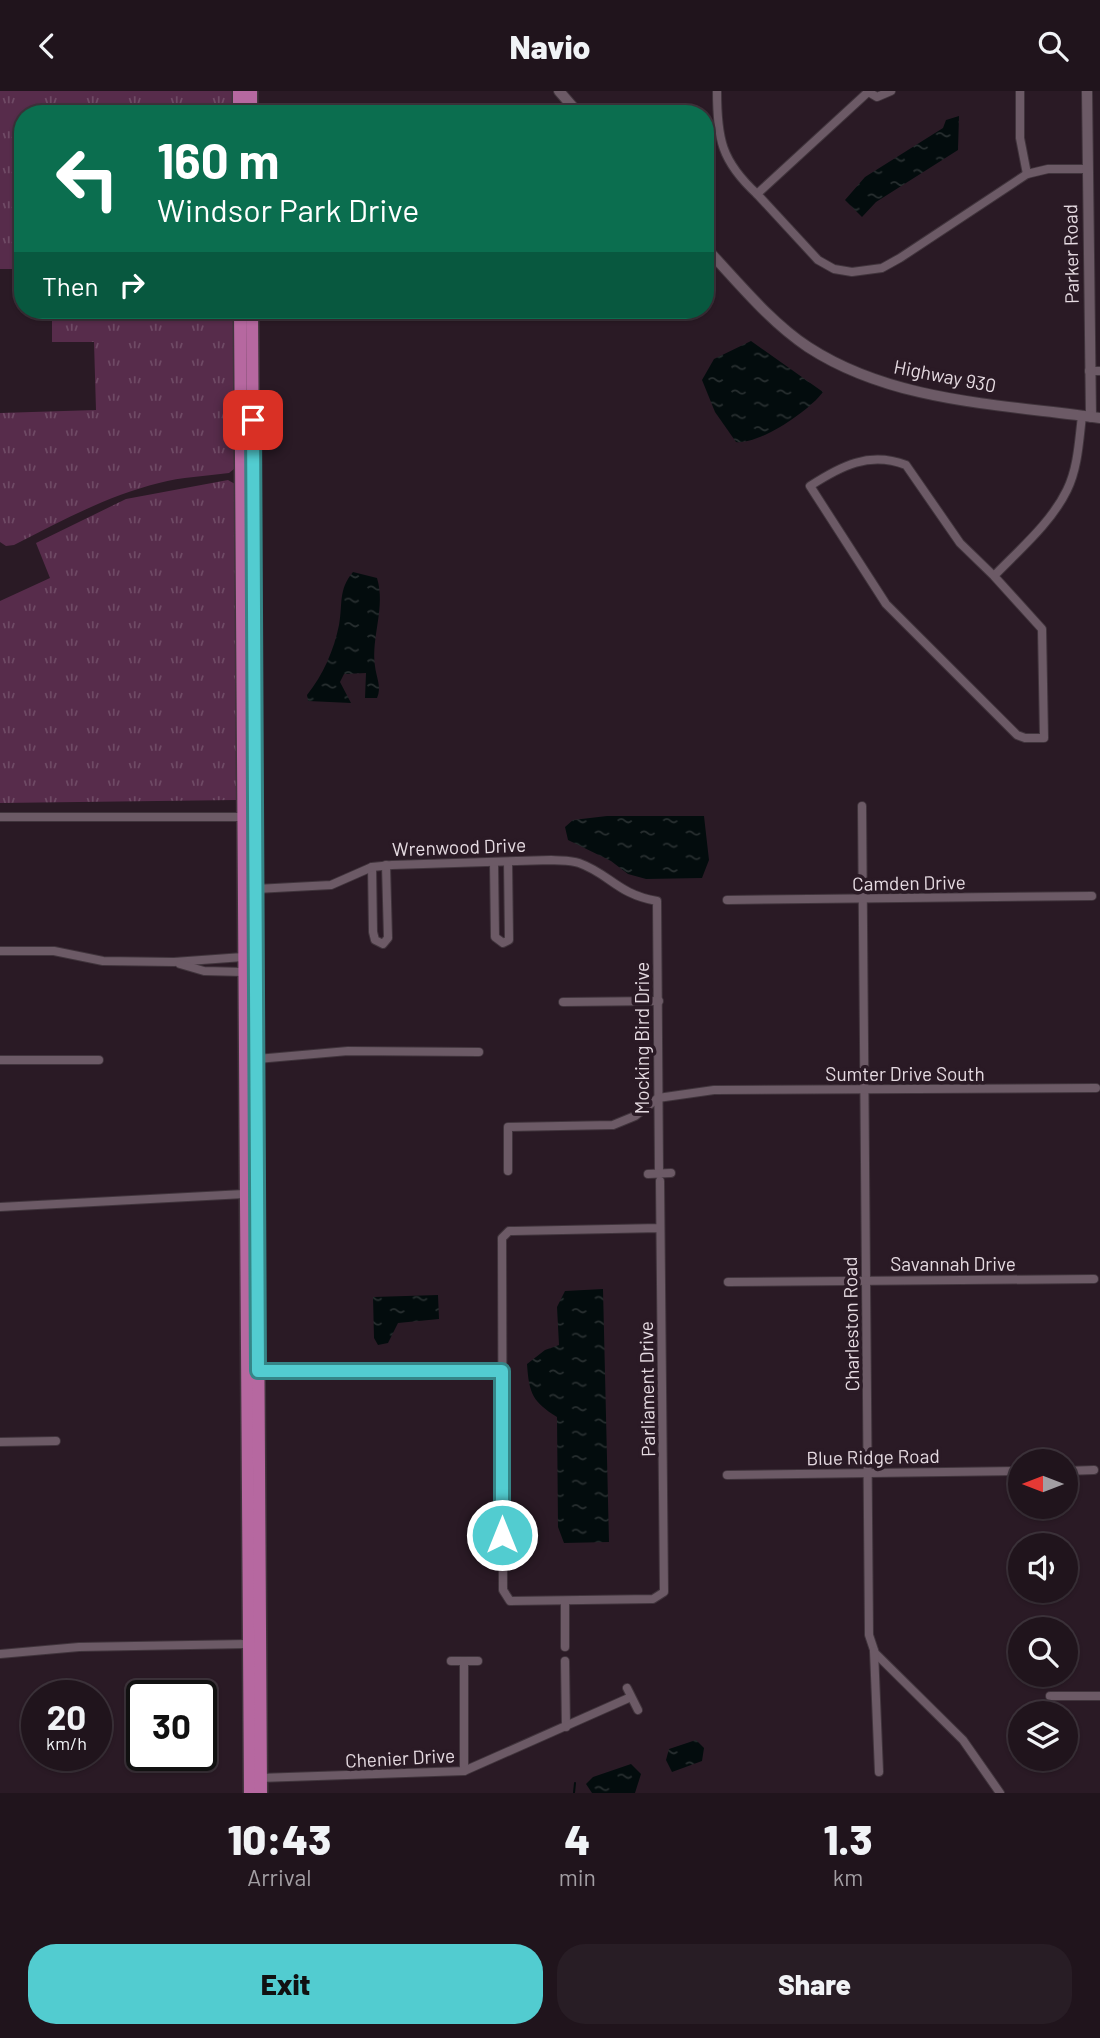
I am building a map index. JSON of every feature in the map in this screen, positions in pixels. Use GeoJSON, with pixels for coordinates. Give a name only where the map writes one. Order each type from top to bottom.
{"type":"FeatureCollection","features":[{"type":"Feature","properties":{"kind":"main road"},"geometry":{"type":"LineString","coordinates":[[240,319],[243,957],[251,1066],[257,1087]]}},
{"type":"Feature","properties":{"kind":"main road"},"geometry":{"type":"LineString","coordinates":[[252,319],[261,1786]]}},
{"type":"Feature","properties":{"kind":"main road"},"geometry":{"type":"LineString","coordinates":[[241,709],[247,732],[247,762],[255,773]]}},
{"type":"Feature","properties":{"kind":"main road"},"geometry":{"type":"LineString","coordinates":[[242,817],[250,824],[250,870],[256,889]]}},
{"type":"Feature","properties":{"kind":"main road"},"geometry":{"type":"LineString","coordinates":[[243,957],[250,969],[244,1194],[250,1793]]}},
{"type":"Feature","properties":{"kind":"main road"},"geometry":{"type":"LineString","coordinates":[[244,1194],[250,1198],[251,1227],[257,1239]]}},
{"type":"Feature","properties":{"kind":"main road"},"geometry":{"type":"LineString","coordinates":[[246,1299],[250,1334],[258,1347]]}},
{"type":"Feature","properties":{"kind":"main road"},"geometry":{"type":"LineString","coordinates":[[247,1644],[253,1647],[254,1683],[259,1695]]}},
{"type":"Feature","properties":{"kind":"street"},"geometry":{"type":"LineString","coordinates":[[559,91],[571,105]]}},
{"type":"Feature","properties":{"kind":"street"},"geometry":{"type":"LineString","coordinates":[[717,91],[719,143],[728,161],[818,260],[834,269],[852,272],[882,268],[1027,174],[1048,169],[1087,169]]}},
{"type":"Feature","properties":{"kind":"street"},"geometry":{"type":"LineString","coordinates":[[757,194],[867,92],[882,97],[891,91]]}},
{"type":"Feature","properties":{"kind":"street"},"geometry":{"type":"LineString","coordinates":[[1020,91],[1020,138],[1027,174]]}},
{"type":"Feature","properties":{"kind":"street","name":"Parker Road"},"geometry":{"type":"LineString","coordinates":[[1087,91],[1087,169],[1095,371],[1091,417]]}},
{"type":"Feature","properties":{"kind":"street","name":"Highway 930"},"geometry":{"type":"LineString","coordinates":[[714,257],[766,312],[793,335],[852,370],[915,392],[1091,417]]}},
{"type":"Feature","properties":{"kind":"street"},"geometry":{"type":"LineString","coordinates":[[993,576],[1053,511],[1068,489],[1091,417]]}},
{"type":"Feature","properties":{"kind":"street"},"geometry":{"type":"LineString","coordinates":[[871,459],[906,465],[960,543],[993,576],[1042,629],[1044,738],[1025,739],[1017,735],[915,637],[874,588],[810,486],[856,460],[871,459]]}},
{"type":"Feature","properties":{"kind":"street","name":"Charleston Road"},"geometry":{"type":"LineString","coordinates":[[862,806],[868,1625],[874,1651],[879,1772]]}},
{"type":"Feature","properties":{"kind":"street"},"geometry":{"type":"LineString","coordinates":[[0,817],[242,817]]}},
{"type":"Feature","properties":{"kind":"street"},"geometry":{"type":"LineString","coordinates":[[494,863],[495,937],[503,943],[509,940],[508,862]]}},
{"type":"Feature","properties":{"kind":"street","name":"Wrenwood Drive"},"geometry":{"type":"LineString","coordinates":[[256,889],[331,885],[372,867],[386,865],[576,862],[594,870],[628,895],[657,901]]}},
{"type":"Feature","properties":{"kind":"street"},"geometry":{"type":"LineString","coordinates":[[372,867],[374,940],[383,944],[387,938],[386,865]]}},
{"type":"Feature","properties":{"kind":"street","name":"Camden Drive"},"geometry":{"type":"LineString","coordinates":[[727,900],[1092,896]]}},
{"type":"Feature","properties":{"kind":"street","name":"Mocking Bird Drive"},"geometry":{"type":"LineString","coordinates":[[657,901],[660,1177]]}},
{"type":"Feature","properties":{"kind":"street"},"geometry":{"type":"LineString","coordinates":[[0,951],[54,951],[103,961],[174,962],[243,957]]}},
{"type":"Feature","properties":{"kind":"street"},"geometry":{"type":"LineString","coordinates":[[174,962],[204,971],[244,972]]}},
{"type":"Feature","properties":{"kind":"street"},"geometry":{"type":"LineString","coordinates":[[563,1002],[659,1001]]}},
{"type":"Feature","properties":{"kind":"street"},"geometry":{"type":"LineString","coordinates":[[257,1059],[338,1052],[479,1052]]}},
{"type":"Feature","properties":{"kind":"street"},"geometry":{"type":"LineString","coordinates":[[0,1060],[99,1060]]}},
{"type":"Feature","properties":{"kind":"street","name":"Sumter Drive South"},"geometry":{"type":"LineString","coordinates":[[658,1098],[714,1090],[1096,1088]]}},
{"type":"Feature","properties":{"kind":"street"},"geometry":{"type":"LineString","coordinates":[[508,1171],[508,1126],[613,1125],[635,1116],[658,1098]]}},
{"type":"Feature","properties":{"kind":"street"},"geometry":{"type":"LineString","coordinates":[[648,1174],[660,1177],[671,1173]]}},
{"type":"Feature","properties":{"kind":"street","name":"Parliament Drive"},"geometry":{"type":"LineString","coordinates":[[565,1601],[653,1599],[662,1595],[666,1582],[660,1177]]}},
{"type":"Feature","properties":{"kind":"street"},"geometry":{"type":"LineString","coordinates":[[0,1207],[244,1194]]}},
{"type":"Feature","properties":{"kind":"street"},"geometry":{"type":"LineString","coordinates":[[565,1647],[565,1601],[517,1602],[505,1597],[503,1590],[501,1244],[504,1235],[514,1231],[660,1228]]}},
{"type":"Feature","properties":{"kind":"street","name":"Savannah Drive"},"geometry":{"type":"LineString","coordinates":[[728,1282],[1094,1279]]}},
{"type":"Feature","properties":{"kind":"street"},"geometry":{"type":"LineString","coordinates":[[258,1371],[502,1371]]}},
{"type":"Feature","properties":{"kind":"street"},"geometry":{"type":"LineString","coordinates":[[0,1442],[56,1441]]}},
{"type":"Feature","properties":{"kind":"street"},"geometry":{"type":"LineString","coordinates":[[1078,1471],[1094,1470]]}},
{"type":"Feature","properties":{"kind":"street","name":"Blue Ridge Road"},"geometry":{"type":"LineString","coordinates":[[727,1475],[1008,1471]]}},
{"type":"Feature","properties":{"kind":"street"},"geometry":{"type":"LineString","coordinates":[[0,1654],[79,1647],[247,1644]]}},
{"type":"Feature","properties":{"kind":"street"},"geometry":{"type":"LineString","coordinates":[[874,1651],[963,1740],[1000,1793]]}},
{"type":"Feature","properties":{"kind":"street"},"geometry":{"type":"LineString","coordinates":[[451,1661],[478,1661]]}},
{"type":"Feature","properties":{"kind":"street"},"geometry":{"type":"LineString","coordinates":[[464,1661],[464,1770]]}},
{"type":"Feature","properties":{"kind":"street"},"geometry":{"type":"LineString","coordinates":[[565,1661],[566,1727]]}},
{"type":"Feature","properties":{"kind":"street"},"geometry":{"type":"LineString","coordinates":[[626,1688],[638,1710]]}},
{"type":"Feature","properties":{"kind":"street"},"geometry":{"type":"LineString","coordinates":[[1050,1696],[1100,1696]]}},
{"type":"Feature","properties":{"kind":"street","name":"Chenier Drive"},"geometry":{"type":"LineString","coordinates":[[261,1786],[464,1770],[631,1697]]}},
{"type":"Feature","properties":{"kind":"street"},"geometry":{"type":"LineString","coordinates":[[248,1719],[253,1733],[255,1773],[261,1786]]}},
{"type":"Feature","properties":{"kind":"green space"},"geometry":{"type":"Polygon","coordinates":[[[0,91],[232,91],[232,105],[14,105],[14,269],[0,269],[0,91]]]}},
{"type":"Feature","properties":{"kind":"green space"},"geometry":{"type":"Polygon","coordinates":[[[52,319],[233,319],[234,469],[229,473],[176,479],[140,488],[85,510],[14,545],[6,546],[0,542],[0,413],[96,410],[94,342],[52,342],[52,319]]]}},
{"type":"Feature","properties":{"kind":"green space"},"geometry":{"type":"Polygon","coordinates":[[[228,480],[235,484],[236,800],[0,803],[0,601],[50,578],[36,543],[126,499],[228,480]]]}},
{"type":"Feature","properties":{"kind":"water"},"geometry":{"type":"Polygon","coordinates":[[[959,116],[958,150],[876,202],[862,217],[845,200],[865,177],[943,128],[946,120],[959,116]]]}},
{"type":"Feature","properties":{"kind":"water"},"geometry":{"type":"Polygon","coordinates":[[[751,341],[823,392],[807,408],[770,433],[736,442],[715,412],[702,380],[714,359],[751,341]]]}},
{"type":"Feature","properties":{"kind":"water"},"geometry":{"type":"Polygon","coordinates":[[[353,572],[377,578],[380,600],[374,655],[379,686],[377,698],[365,698],[366,673],[344,674],[340,682],[351,703],[308,701],[307,695],[323,671],[334,644],[343,591],[353,572]]]}},
{"type":"Feature","properties":{"kind":"water"},"geometry":{"type":"Polygon","coordinates":[[[607,816],[704,816],[709,860],[702,878],[646,879],[628,874],[611,861],[568,840],[565,827],[573,820],[607,816]]]}},
{"type":"Feature","properties":{"kind":"water"},"geometry":{"type":"Polygon","coordinates":[[[603,1289],[609,1542],[564,1543],[558,1527],[557,1417],[537,1402],[529,1383],[527,1364],[545,1350],[559,1345],[557,1307],[565,1291],[603,1289]]]}},
{"type":"Feature","properties":{"kind":"water"},"geometry":{"type":"Polygon","coordinates":[[[438,1295],[439,1319],[398,1323],[388,1343],[378,1345],[374,1338],[373,1297],[438,1295]]]}},
{"type":"Feature","properties":{"kind":"water"},"geometry":{"type":"Polygon","coordinates":[[[696,1740],[704,1748],[702,1761],[672,1772],[666,1760],[669,1749],[696,1740]]]}},
{"type":"Feature","properties":{"kind":"water"},"geometry":{"type":"Polygon","coordinates":[[[631,1764],[641,1774],[635,1793],[592,1793],[586,1784],[593,1777],[631,1764]]]}},
{"type":"Feature","properties":{"kind":"waterway"},"geometry":{"type":"LineString","coordinates":[[574,1793],[575,1783]]}},
{"type":"Feature","properties":{"kind":"route"},"geometry":{"type":"LineString","coordinates":[[253,420],[258,1371],[502,1371],[502,1535]]}}]}
